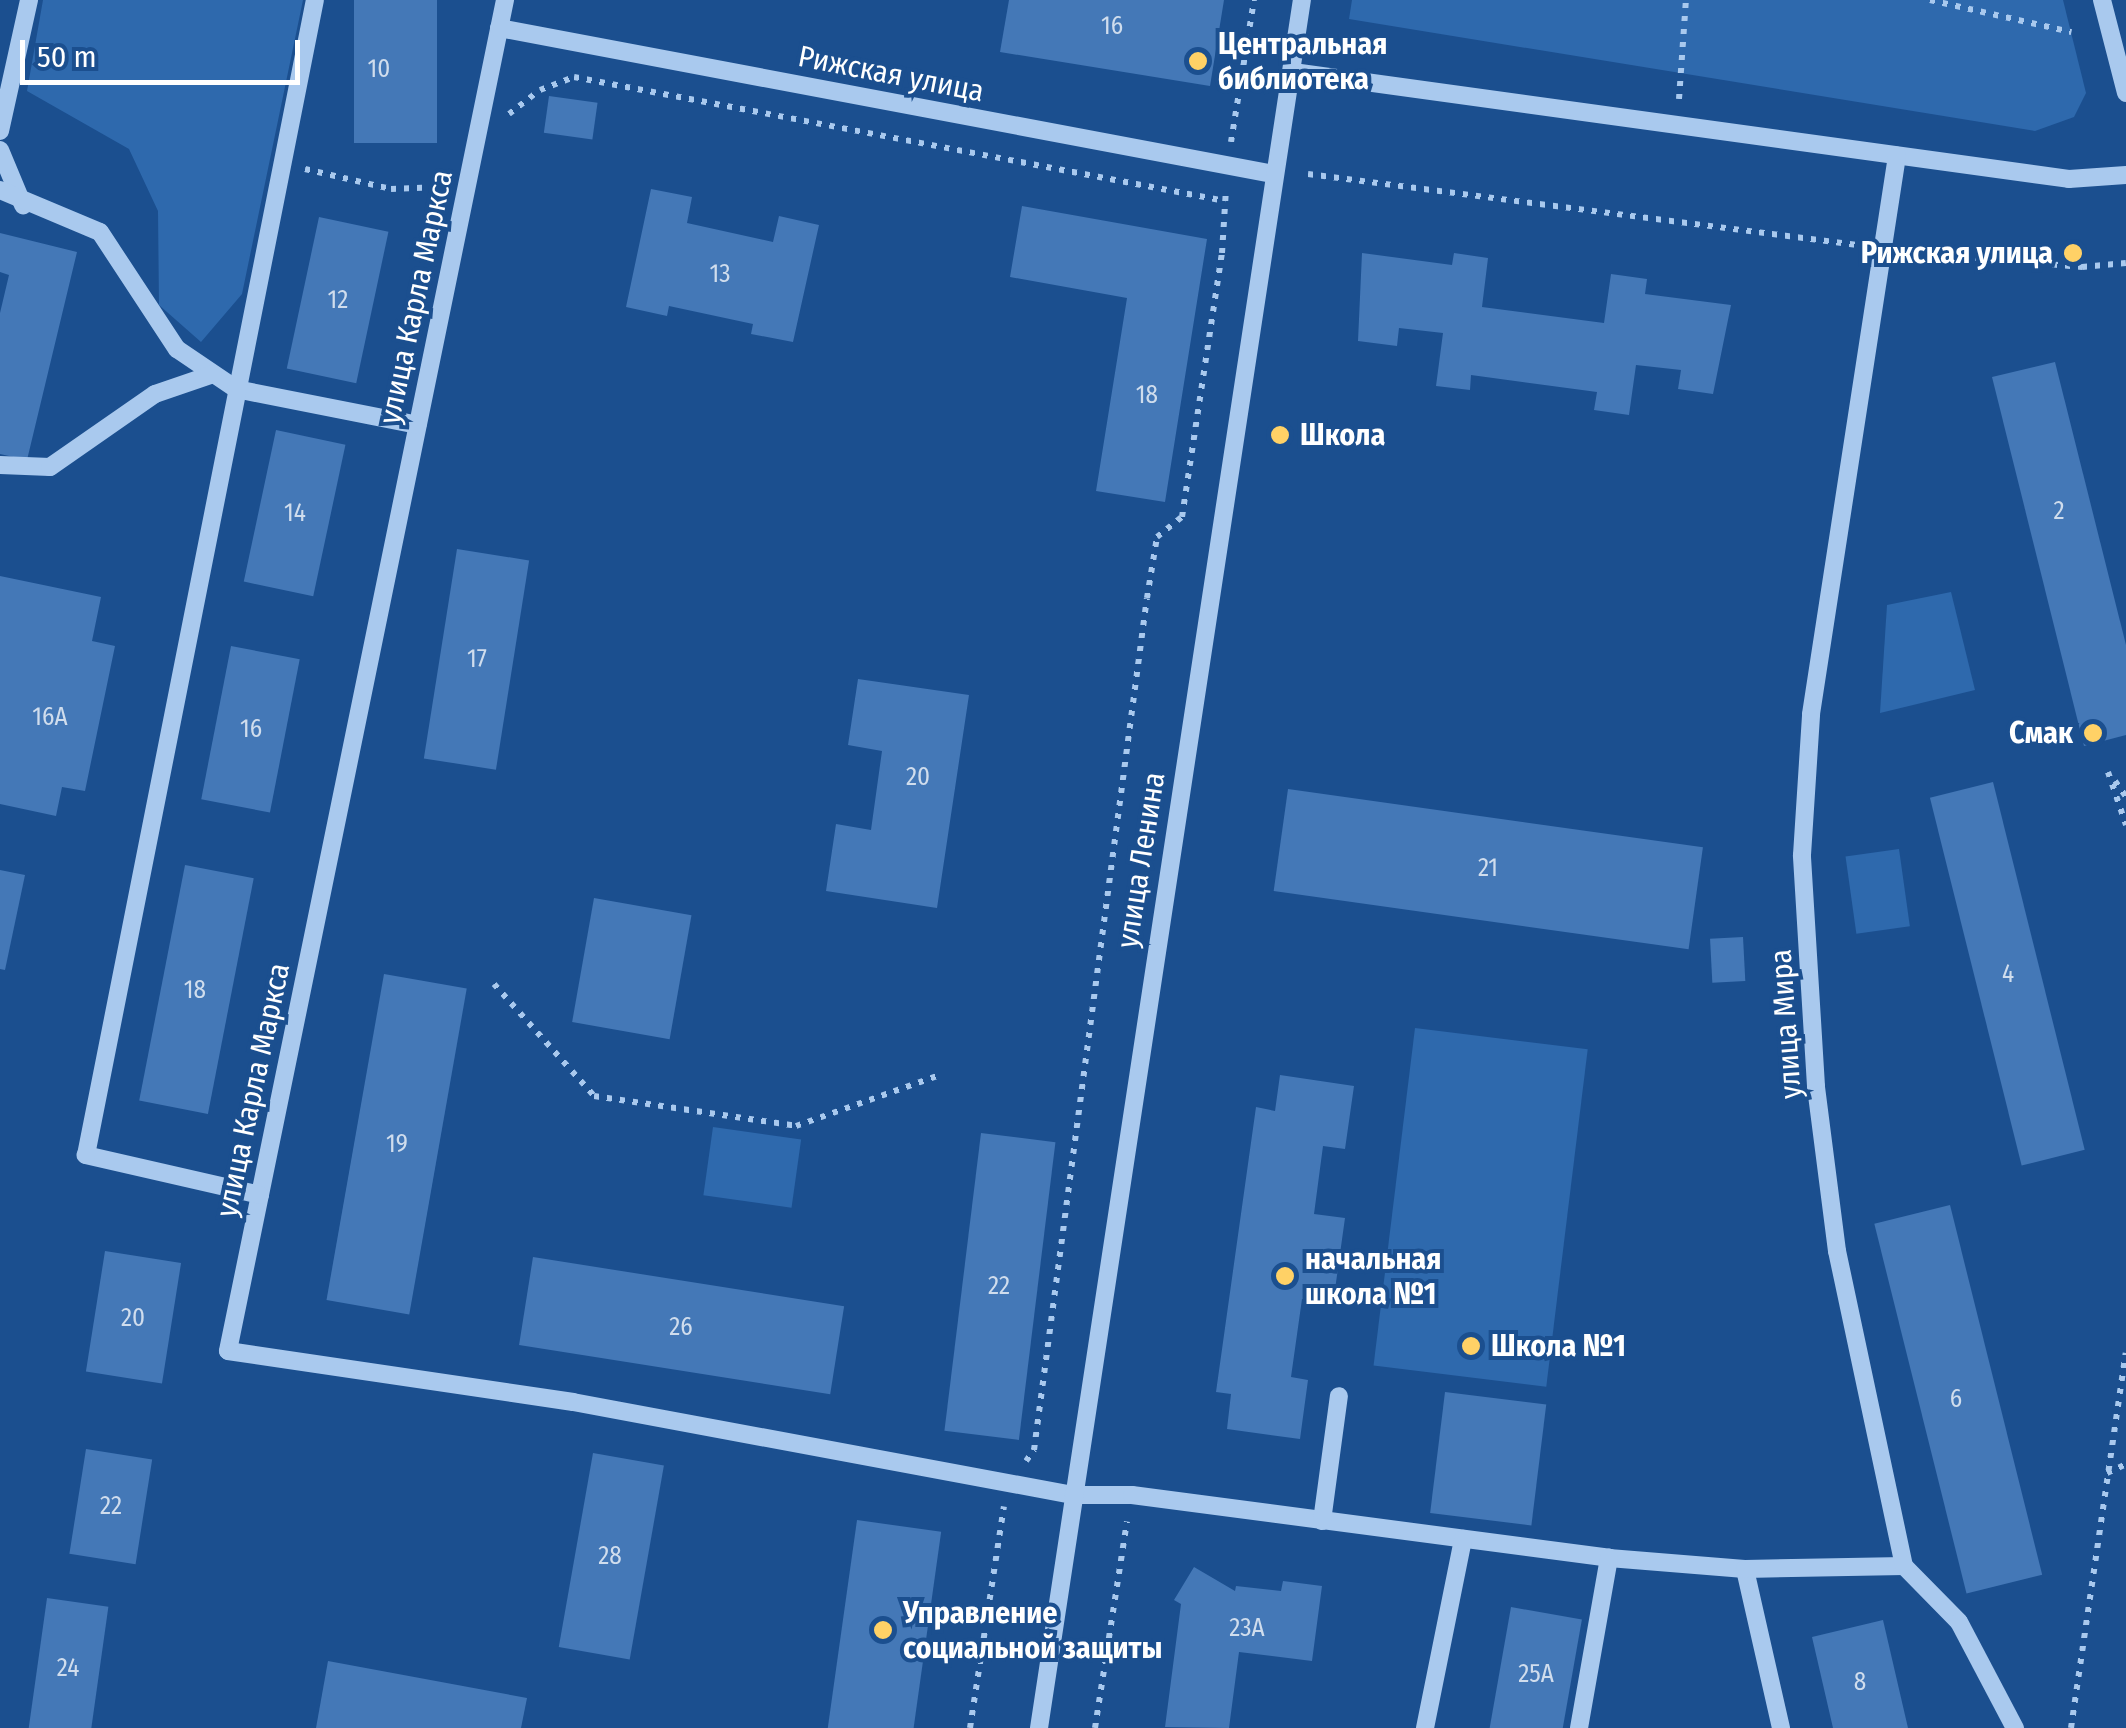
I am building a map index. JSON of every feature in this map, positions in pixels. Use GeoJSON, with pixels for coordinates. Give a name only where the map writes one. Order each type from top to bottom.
{"type":"FeatureCollection","features":[{"type":"Feature","properties":{"kind":"street"},"geometry":{"type":"LineString","coordinates":[[0,131],[30,0]]}},
{"type":"Feature","properties":{"kind":"street"},"geometry":{"type":"LineString","coordinates":[[260,1195],[86,1155],[278,162],[315,0]]}},
{"type":"Feature","properties":{"kind":"street","name":"улица Карла Маркса"},"geometry":{"type":"LineString","coordinates":[[504,0],[228,1351],[572,1402],[1074,1495],[1132,1495],[1608,1558],[1746,1569]]}},
{"type":"Feature","properties":{"kind":"street","name":"улица Ленина"},"geometry":{"type":"LineString","coordinates":[[1039,1728],[1272,174],[1293,72],[1302,0]]}},
{"type":"Feature","properties":{"kind":"street"},"geometry":{"type":"LineString","coordinates":[[2102,0],[2126,93]]}},
{"type":"Feature","properties":{"kind":"street","name":"Рижская улица"},"geometry":{"type":"LineString","coordinates":[[499,28],[1272,174]]}},
{"type":"Feature","properties":{"kind":"street"},"geometry":{"type":"LineString","coordinates":[[1293,72],[2069,180],[2126,175]]}},
{"type":"Feature","properties":{"kind":"street"},"geometry":{"type":"LineString","coordinates":[[0,150],[23,205]]}},
{"type":"Feature","properties":{"kind":"street","name":"улица Мира"},"geometry":{"type":"LineString","coordinates":[[1898,156],[1811,714],[1802,855],[1816,1086],[1837,1251],[1904,1566]]}},
{"type":"Feature","properties":{"kind":"street"},"geometry":{"type":"LineString","coordinates":[[0,190],[23,205],[100,232],[177,349],[236,389],[418,425]]}},
{"type":"Feature","properties":{"kind":"street"},"geometry":{"type":"LineString","coordinates":[[0,465],[50,467],[156,394],[213,374]]}},
{"type":"Feature","properties":{"kind":"street"},"geometry":{"type":"LineString","coordinates":[[1322,1522],[1338,1396]]}},
{"type":"Feature","properties":{"kind":"street"},"geometry":{"type":"LineString","coordinates":[[1425,1728],[1463,1540]]}},
{"type":"Feature","properties":{"kind":"street"},"geometry":{"type":"LineString","coordinates":[[1579,1728],[1608,1558]]}},
{"type":"Feature","properties":{"kind":"street"},"geometry":{"type":"LineString","coordinates":[[1781,1728],[1746,1569],[1904,1566],[1960,1622],[2015,1728]]}},
{"type":"Feature","properties":{"kind":"path"},"geometry":{"type":"LineString","coordinates":[[970,1728],[1008,1483],[1034,1450],[1147,598],[1157,537],[1182,517],[1227,165],[1254,0]]}},
{"type":"Feature","properties":{"kind":"path"},"geometry":{"type":"LineString","coordinates":[[1677,125],[1686,0]]}},
{"type":"Feature","properties":{"kind":"path"},"geometry":{"type":"LineString","coordinates":[[1930,0],[2071,32]]}},
{"type":"Feature","properties":{"kind":"path"},"geometry":{"type":"LineString","coordinates":[[476,141],[540,90],[574,77],[1225,200]]}},
{"type":"Feature","properties":{"kind":"path"},"geometry":{"type":"LineString","coordinates":[[278,162],[391,189],[420,183],[465,192]]}},
{"type":"Feature","properties":{"kind":"path"},"geometry":{"type":"LineString","coordinates":[[1308,174],[1883,249],[2082,267],[2126,263]]}},
{"type":"Feature","properties":{"kind":"path"},"geometry":{"type":"LineString","coordinates":[[2126,797],[2108,772],[2126,825]]}},
{"type":"Feature","properties":{"kind":"path"},"geometry":{"type":"LineString","coordinates":[[494,984],[594,1096],[796,1126],[937,1076]]}},
{"type":"Feature","properties":{"kind":"path"},"geometry":{"type":"LineString","coordinates":[[2071,1728],[2126,1353]]}},
{"type":"Feature","properties":{"kind":"path"},"geometry":{"type":"LineString","coordinates":[[2106,1473],[2126,1464]]}},
{"type":"Feature","properties":{"kind":"path"},"geometry":{"type":"LineString","coordinates":[[1095,1728],[1132,1495]]}},
{"type":"Feature","properties":{"kind":"shaded area"},"geometry":{"type":"Polygon","coordinates":[[[43,0],[303,0],[242,294],[201,342],[159,305],[158,211],[129,149],[27,91],[43,0]]]}},
{"type":"Feature","properties":{"kind":"shaded area"},"geometry":{"type":"Polygon","coordinates":[[[1352,0],[2063,0],[2086,93],[2074,117],[2035,131],[1349,19],[1352,0]]]}},
{"type":"Feature","properties":{"kind":"shaded area"},"geometry":{"type":"Polygon","coordinates":[[[1951,592],[1975,690],[1880,713],[1887,605],[1951,592]]]}},
{"type":"Feature","properties":{"kind":"shaded area"},"geometry":{"type":"Polygon","coordinates":[[[1899,849],[1910,926],[1856,934],[1846,857],[1899,849]]]}},
{"type":"Feature","properties":{"kind":"shaded area"},"geometry":{"type":"Polygon","coordinates":[[[1415,1028],[1588,1049],[1546,1387],[1374,1365],[1415,1028]]]}},
{"type":"Feature","properties":{"kind":"shaded area"},"geometry":{"type":"Polygon","coordinates":[[[713,1127],[801,1139],[792,1208],[703,1195],[713,1127]]]}},
{"type":"Feature","properties":{"kind":"building"},"geometry":{"type":"Polygon","coordinates":[[[354,0],[437,0],[437,143],[354,143],[354,0]]]}},
{"type":"Feature","properties":{"kind":"building"},"geometry":{"type":"Polygon","coordinates":[[[1009,0],[1224,0],[1210,86],[1000,52],[1009,0]]]}},
{"type":"Feature","properties":{"kind":"building"},"geometry":{"type":"Polygon","coordinates":[[[549,96],[598,103],[592,139],[544,133],[549,96]]]}},
{"type":"Feature","properties":{"kind":"building"},"geometry":{"type":"Polygon","coordinates":[[[651,189],[692,197],[687,223],[773,242],[779,216],[819,225],[793,342],[751,334],[753,324],[669,306],[667,316],[626,307],[651,189]]]}},
{"type":"Feature","properties":{"kind":"building"},"geometry":{"type":"Polygon","coordinates":[[[1022,206],[1207,239],[1165,502],[1096,491],[1127,298],[1010,277],[1022,206]]]}},
{"type":"Feature","properties":{"kind":"building"},"geometry":{"type":"Polygon","coordinates":[[[319,217],[388,232],[356,383],[287,369],[319,217]]]}},
{"type":"Feature","properties":{"kind":"building"},"geometry":{"type":"Polygon","coordinates":[[[0,233],[77,252],[27,460],[0,454],[0,313],[9,275],[0,272],[0,233]]]}},
{"type":"Feature","properties":{"kind":"building"},"geometry":{"type":"Polygon","coordinates":[[[1362,253],[1452,265],[1454,253],[1488,258],[1482,307],[1604,323],[1611,274],[1647,279],[1645,294],[1731,305],[1713,394],[1678,389],[1681,370],[1636,365],[1629,415],[1594,410],[1597,392],[1471,375],[1470,390],[1436,386],[1443,333],[1399,328],[1397,346],[1358,341],[1362,253]]]}},
{"type":"Feature","properties":{"kind":"building"},"geometry":{"type":"Polygon","coordinates":[[[2055,362],[2126,645],[2126,735],[2084,746],[1992,377],[2055,362]]]}},
{"type":"Feature","properties":{"kind":"building"},"geometry":{"type":"Polygon","coordinates":[[[276,430],[345,445],[313,596],[244,582],[276,430]]]}},
{"type":"Feature","properties":{"kind":"building"},"geometry":{"type":"Polygon","coordinates":[[[457,549],[529,560],[496,770],[424,758],[457,549]]]}},
{"type":"Feature","properties":{"kind":"building"},"geometry":{"type":"Polygon","coordinates":[[[0,576],[101,597],[92,641],[115,646],[85,791],[62,787],[56,816],[0,804],[0,576]]]}},
{"type":"Feature","properties":{"kind":"building"},"geometry":{"type":"Polygon","coordinates":[[[231,646],[300,659],[270,812],[201,799],[231,646]]]}},
{"type":"Feature","properties":{"kind":"building"},"geometry":{"type":"Polygon","coordinates":[[[858,679],[969,695],[937,908],[826,891],[836,824],[871,830],[882,751],[848,745],[858,679]]]}},
{"type":"Feature","properties":{"kind":"building"},"geometry":{"type":"Polygon","coordinates":[[[1993,782],[2085,1150],[2022,1165],[1930,798],[1993,782]]]}},
{"type":"Feature","properties":{"kind":"building"},"geometry":{"type":"Polygon","coordinates":[[[1288,789],[1703,847],[1689,949],[1274,891],[1288,789]]]}},
{"type":"Feature","properties":{"kind":"building"},"geometry":{"type":"Polygon","coordinates":[[[185,865],[254,878],[208,1114],[139,1101],[185,865]]]}},
{"type":"Feature","properties":{"kind":"building"},"geometry":{"type":"Polygon","coordinates":[[[0,870],[25,875],[5,970],[0,969],[0,870]]]}},
{"type":"Feature","properties":{"kind":"building"},"geometry":{"type":"Polygon","coordinates":[[[594,898],[691,915],[670,1039],[572,1022],[594,898]]]}},
{"type":"Feature","properties":{"kind":"building"},"geometry":{"type":"Polygon","coordinates":[[[1743,937],[1745,981],[1712,983],[1710,939],[1743,937]]]}},
{"type":"Feature","properties":{"kind":"building"},"geometry":{"type":"Polygon","coordinates":[[[384,974],[467,989],[409,1315],[327,1300],[384,974]]]}},
{"type":"Feature","properties":{"kind":"building","name":"начальная школа №1"},"geometry":{"type":"Polygon","coordinates":[[[1280,1075],[1354,1086],[1345,1149],[1323,1146],[1314,1214],[1345,1218],[1333,1304],[1302,1299],[1291,1377],[1308,1380],[1300,1439],[1227,1429],[1231,1394],[1216,1392],[1256,1107],[1275,1111],[1280,1075]]]}},
{"type":"Feature","properties":{"kind":"building"},"geometry":{"type":"Polygon","coordinates":[[[981,1133],[1055,1142],[1019,1440],[944,1431],[981,1133]]]}},
{"type":"Feature","properties":{"kind":"building"},"geometry":{"type":"Polygon","coordinates":[[[1950,1205],[2042,1575],[1966,1594],[1874,1224],[1950,1205]]]}},
{"type":"Feature","properties":{"kind":"building"},"geometry":{"type":"Polygon","coordinates":[[[105,1251],[181,1263],[162,1384],[86,1371],[105,1251]]]}},
{"type":"Feature","properties":{"kind":"building"},"geometry":{"type":"Polygon","coordinates":[[[533,1257],[844,1306],[830,1394],[519,1345],[533,1257]]]}},
{"type":"Feature","properties":{"kind":"building"},"geometry":{"type":"Polygon","coordinates":[[[1445,1392],[1546,1404],[1531,1526],[1430,1513],[1445,1392]]]}},
{"type":"Feature","properties":{"kind":"building"},"geometry":{"type":"Polygon","coordinates":[[[86,1449],[152,1459],[136,1564],[69,1554],[86,1449]]]}},
{"type":"Feature","properties":{"kind":"building"},"geometry":{"type":"Polygon","coordinates":[[[593,1453],[664,1466],[630,1660],[559,1647],[593,1453]]]}},
{"type":"Feature","properties":{"kind":"building","name":"Управление социальной защиты"},"geometry":{"type":"Polygon","coordinates":[[[857,1520],[941,1532],[914,1728],[828,1728],[857,1520]]]}},
{"type":"Feature","properties":{"kind":"building"},"geometry":{"type":"Polygon","coordinates":[[[1194,1567],[1235,1591],[1236,1586],[1281,1591],[1283,1581],[1322,1586],[1312,1661],[1239,1652],[1229,1728],[1165,1727],[1181,1604],[1174,1600],[1194,1567]]]}},
{"type":"Feature","properties":{"kind":"building"},"geometry":{"type":"Polygon","coordinates":[[[47,1598],[108,1607],[91,1728],[29,1728],[47,1598]]]}},
{"type":"Feature","properties":{"kind":"building"},"geometry":{"type":"Polygon","coordinates":[[[1511,1607],[1582,1620],[1563,1728],[1490,1728],[1511,1607]]]}},
{"type":"Feature","properties":{"kind":"building"},"geometry":{"type":"Polygon","coordinates":[[[1883,1620],[1908,1728],[1833,1728],[1812,1637],[1883,1620]]]}},
{"type":"Feature","properties":{"kind":"building"},"geometry":{"type":"Polygon","coordinates":[[[328,1661],[527,1698],[521,1728],[316,1728],[328,1661]]]}},
{"type":"Feature","properties":{"kind":"place","name":"Центральная библиотека"},"geometry":{"type":"Point","coordinates":[1198,61]}},
{"type":"Feature","properties":{"kind":"place","name":"Рижская улица"},"geometry":{"type":"Point","coordinates":[2073,253]}},
{"type":"Feature","properties":{"kind":"place","name":"Школа"},"geometry":{"type":"Point","coordinates":[1280,435]}},
{"type":"Feature","properties":{"kind":"place","name":"Смак"},"geometry":{"type":"Point","coordinates":[2093,733]}},
{"type":"Feature","properties":{"kind":"place","name":"начальная школа №1"},"geometry":{"type":"Point","coordinates":[1285,1276]}},
{"type":"Feature","properties":{"kind":"place","name":"Школа №1"},"geometry":{"type":"Point","coordinates":[1471,1346]}},
{"type":"Feature","properties":{"kind":"place","name":"Управление социальной защиты"},"geometry":{"type":"Point","coordinates":[883,1630]}}]}
